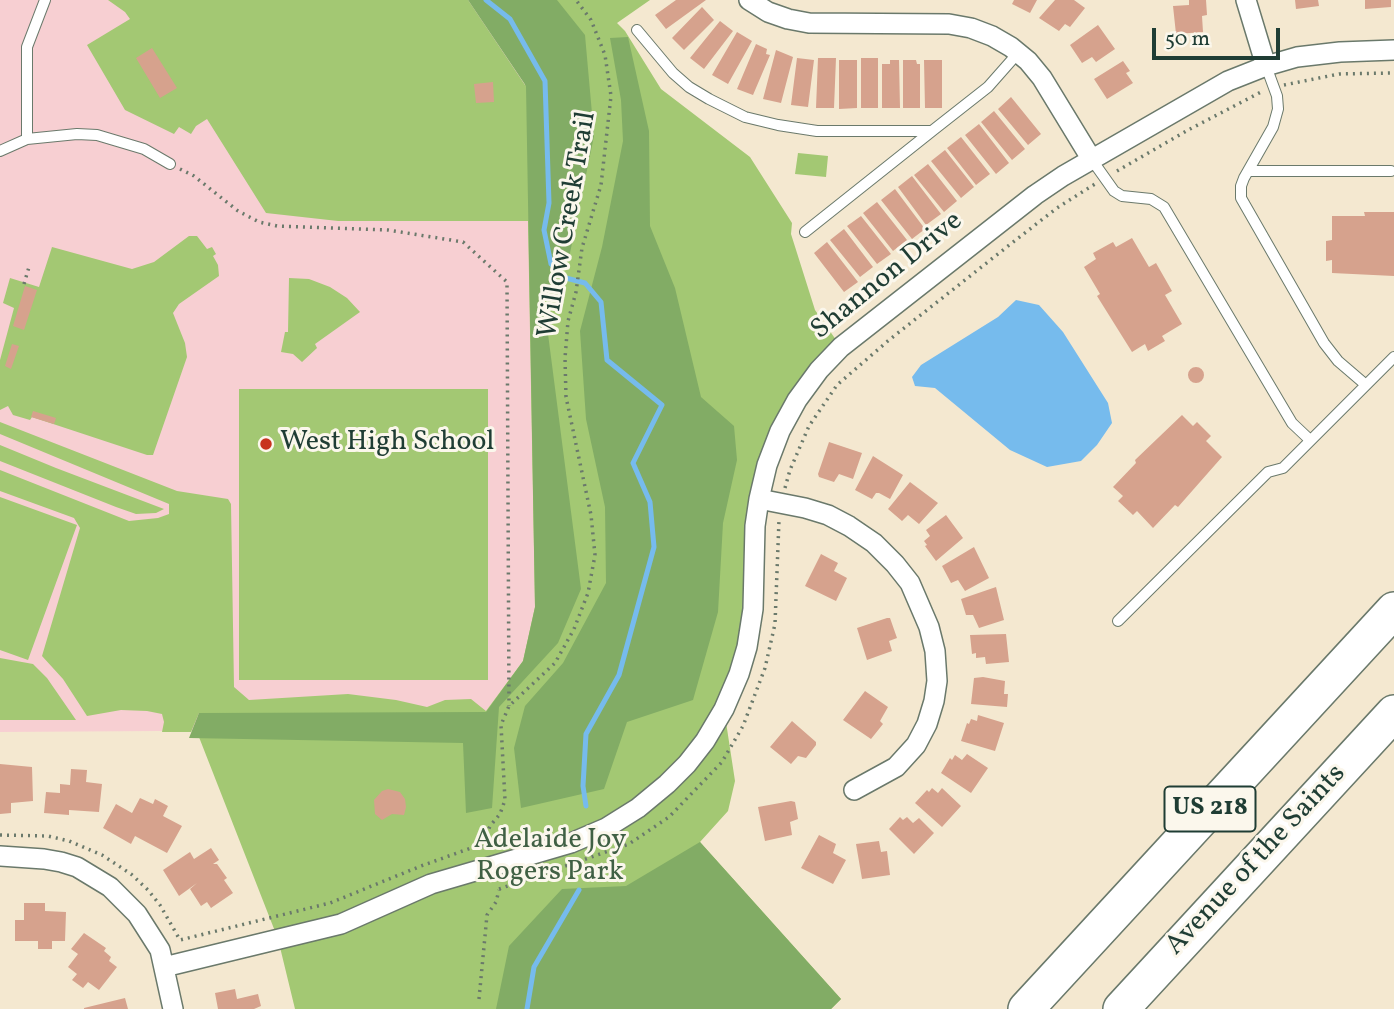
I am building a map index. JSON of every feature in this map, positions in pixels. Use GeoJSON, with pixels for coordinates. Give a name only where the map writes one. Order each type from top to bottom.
{"type":"FeatureCollection","features":[{"type":"Feature","properties":{"kind":"highway","name":"US 218"},"geometry":{"type":"LineString","coordinates":[[1026,1009],[1394,610]]}},
{"type":"Feature","properties":{"kind":"highway","name":"Avenue of the Saints"},"geometry":{"type":"LineString","coordinates":[[1121,1009],[1394,713]]}},
{"type":"Feature","properties":{"kind":"street"},"geometry":{"type":"LineString","coordinates":[[749,0],[768,12],[809,23],[949,24],[992,36],[1018,53],[1042,78],[1092,160]]}},
{"type":"Feature","properties":{"kind":"street"},"geometry":{"type":"LineString","coordinates":[[1246,0],[1266,66]]}},
{"type":"Feature","properties":{"kind":"street","name":"Shannon Drive"},"geometry":{"type":"LineString","coordinates":[[164,967],[341,924],[431,884],[571,843],[606,828],[638,808],[667,784],[705,741],[724,709],[747,647],[753,609],[755,527],[767,465],[797,400],[819,370],[841,347],[1035,195],[1228,81],[1297,57],[1394,50]]}},
{"type":"Feature","properties":{"kind":"street"},"geometry":{"type":"LineString","coordinates":[[759,499],[828,515],[874,543],[910,583],[929,627],[935,651],[937,681],[927,724],[916,745],[896,767],[854,790]]}},
{"type":"Feature","properties":{"kind":"street"},"geometry":{"type":"LineString","coordinates":[[0,856],[61,862],[86,872],[110,887],[148,929],[160,950],[173,1009]]}},
{"type":"Feature","properties":{"kind":"lane"},"geometry":{"type":"LineString","coordinates":[[27,139],[27,47],[45,0]]}},
{"type":"Feature","properties":{"kind":"lane"},"geometry":{"type":"LineString","coordinates":[[637,30],[673,73],[689,87],[745,117],[817,131],[932,131]]}},
{"type":"Feature","properties":{"kind":"lane"},"geometry":{"type":"LineString","coordinates":[[805,232],[988,87],[1018,53]]}},
{"type":"Feature","properties":{"kind":"lane"},"geometry":{"type":"LineString","coordinates":[[1266,66],[1278,103],[1276,120],[1241,186],[1241,198],[1324,344],[1338,361],[1366,385]]}},
{"type":"Feature","properties":{"kind":"lane"},"geometry":{"type":"LineString","coordinates":[[0,151],[27,139],[77,134],[97,135],[144,149],[170,164]]}},
{"type":"Feature","properties":{"kind":"lane"},"geometry":{"type":"LineString","coordinates":[[1092,160],[1114,191],[1122,196],[1151,199],[1164,207],[1292,423],[1310,440]]}},
{"type":"Feature","properties":{"kind":"lane"},"geometry":{"type":"LineString","coordinates":[[1248,171],[1391,171]]}},
{"type":"Feature","properties":{"kind":"lane"},"geometry":{"type":"LineString","coordinates":[[1118,621],[1268,472],[1283,468],[1394,357]]}},
{"type":"Feature","properties":{"kind":"path","name":"Willow Creek Trail"},"geometry":{"type":"LineString","coordinates":[[509,706],[555,663],[588,593],[595,555],[591,515],[566,397],[565,358],[568,321],[576,292],[582,248],[601,185],[611,96],[605,55],[591,20],[576,0]]}},
{"type":"Feature","properties":{"kind":"path"},"geometry":{"type":"LineString","coordinates":[[479,999],[487,915],[496,902],[499,889],[629,844],[669,817],[722,762],[743,726],[765,668],[775,625],[778,537],[790,470],[809,426],[837,384],[1057,208],[1213,117],[1274,88],[1321,76],[1394,72]]}},
{"type":"Feature","properties":{"kind":"path"},"geometry":{"type":"LineString","coordinates":[[170,164],[194,176],[229,204],[258,222],[277,226],[388,230],[463,242],[507,282],[509,706],[501,725],[505,800],[500,814],[490,826],[486,846],[471,848],[421,866],[330,903],[180,940]]}},
{"type":"Feature","properties":{"kind":"path"},"geometry":{"type":"LineString","coordinates":[[24,284],[29,267]]}},
{"type":"Feature","properties":{"kind":"shaded area","name":"West High School"},"geometry":{"type":"Polygon","coordinates":[[[0,0],[468,0],[526,86],[535,607],[523,661],[473,729],[0,732],[0,0]]]}},
{"type":"Feature","properties":{"kind":"green space","name":"Adelaide Joy Rogers Park"},"geometry":{"type":"Polygon","coordinates":[[[108,0],[468,0],[525,85],[524,0],[650,0],[617,23],[625,31],[661,89],[750,157],[792,223],[791,234],[815,310],[841,347],[767,465],[753,609],[724,709],[735,781],[728,811],[700,842],[841,999],[831,1009],[295,1009],[278,939],[197,732],[199,713],[191,732],[162,732],[162,714],[147,711],[121,710],[87,716],[63,679],[42,656],[80,528],[74,518],[0,491],[0,470],[129,521],[169,514],[169,504],[0,434],[0,422],[177,491],[228,499],[231,504],[234,687],[249,700],[348,694],[427,707],[445,700],[471,699],[486,711],[523,661],[535,607],[528,221],[338,221],[266,213],[207,119],[196,126],[191,134],[179,127],[174,134],[125,110],[87,45],[130,19],[108,0]]]}},
{"type":"Feature","properties":{"kind":"green space"},"geometry":{"type":"Polygon","coordinates":[[[468,0],[557,0],[585,35],[594,136],[570,253],[544,303],[581,589],[558,643],[499,707],[492,808],[466,813],[463,743],[189,738],[199,713],[486,712],[523,661],[535,607],[526,86],[468,0]]]}},
{"type":"Feature","properties":{"kind":"green space"},"geometry":{"type":"Polygon","coordinates":[[[628,37],[649,131],[650,226],[675,288],[701,397],[734,426],[737,460],[723,523],[718,612],[693,700],[627,722],[604,789],[521,808],[514,748],[525,706],[563,663],[606,583],[605,507],[586,419],[580,331],[602,247],[623,141],[621,100],[610,38],[628,37]]]}},
{"type":"Feature","properties":{"kind":"green space"},"geometry":{"type":"Polygon","coordinates":[[[798,153],[828,156],[826,177],[795,174],[798,153]]]}},
{"type":"Feature","properties":{"kind":"green space"},"geometry":{"type":"Polygon","coordinates":[[[189,236],[197,236],[207,249],[212,247],[216,254],[213,256],[218,265],[219,276],[179,304],[173,313],[185,343],[187,357],[153,455],[32,417],[30,420],[13,415],[8,406],[0,410],[0,360],[14,308],[3,303],[10,278],[39,287],[52,247],[132,269],[154,262],[189,236]]]}},
{"type":"Feature","properties":{"kind":"green space"},"geometry":{"type":"Polygon","coordinates":[[[289,278],[309,279],[330,287],[347,298],[360,312],[315,344],[317,348],[302,362],[293,354],[281,352],[285,332],[288,332],[289,278]]]}},
{"type":"Feature","properties":{"kind":"green space"},"geometry":{"type":"Polygon","coordinates":[[[239,389],[488,389],[488,680],[239,680],[239,389]]]}},
{"type":"Feature","properties":{"kind":"green space"},"geometry":{"type":"Polygon","coordinates":[[[0,445],[164,509],[156,513],[136,514],[116,507],[0,461],[0,445]]]}},
{"type":"Feature","properties":{"kind":"green space"},"geometry":{"type":"Polygon","coordinates":[[[0,497],[77,525],[28,660],[0,650],[0,497]]]}},
{"type":"Feature","properties":{"kind":"green space"},"geometry":{"type":"Polygon","coordinates":[[[0,658],[33,664],[47,678],[76,720],[0,720],[0,658]]]}},
{"type":"Feature","properties":{"kind":"green space"},"geometry":{"type":"Polygon","coordinates":[[[700,842],[841,999],[831,1009],[496,1009],[509,946],[562,889],[626,886],[700,842]]]}},
{"type":"Feature","properties":{"kind":"water"},"geometry":{"type":"Polygon","coordinates":[[[1016,300],[1039,305],[1063,332],[1108,403],[1112,423],[1097,445],[1081,461],[1047,467],[1010,450],[935,388],[915,386],[912,377],[921,365],[998,317],[1016,300]]]}},
{"type":"Feature","properties":{"kind":"building"},"geometry":{"type":"Polygon","coordinates":[[[676,0],[706,0],[666,29],[655,15],[676,0]]]}},
{"type":"Feature","properties":{"kind":"building"},"geometry":{"type":"Polygon","coordinates":[[[1014,0],[1037,0],[1030,13],[1012,4],[1014,0]]]}},
{"type":"Feature","properties":{"kind":"building"},"geometry":{"type":"Polygon","coordinates":[[[1055,0],[1074,0],[1085,8],[1070,27],[1065,24],[1059,31],[1039,18],[1055,0]]]}},
{"type":"Feature","properties":{"kind":"building"},"geometry":{"type":"Polygon","coordinates":[[[1189,0],[1206,0],[1207,15],[1202,16],[1203,32],[1176,34],[1173,6],[1189,5],[1189,0]]]}},
{"type":"Feature","properties":{"kind":"building"},"geometry":{"type":"Polygon","coordinates":[[[1295,0],[1318,0],[1319,6],[1296,9],[1295,0]]]}},
{"type":"Feature","properties":{"kind":"building"},"geometry":{"type":"Polygon","coordinates":[[[1365,0],[1391,0],[1391,7],[1365,9],[1365,0]]]}},
{"type":"Feature","properties":{"kind":"building"},"geometry":{"type":"Polygon","coordinates":[[[702,7],[714,20],[684,50],[672,38],[702,7]]]}},
{"type":"Feature","properties":{"kind":"building"},"geometry":{"type":"Polygon","coordinates":[[[720,21],[733,31],[704,69],[690,58],[720,21]]]}},
{"type":"Feature","properties":{"kind":"building"},"geometry":{"type":"Polygon","coordinates":[[[1098,25],[1115,49],[1096,62],[1092,57],[1082,63],[1070,45],[1098,25]]]}},
{"type":"Feature","properties":{"kind":"building"},"geometry":{"type":"Polygon","coordinates":[[[737,32],[752,41],[728,84],[712,75],[737,32]]]}},
{"type":"Feature","properties":{"kind":"building"},"geometry":{"type":"Polygon","coordinates":[[[756,44],[767,49],[766,54],[770,55],[753,95],[737,89],[756,44]]]}},
{"type":"Feature","properties":{"kind":"building"},"geometry":{"type":"Polygon","coordinates":[[[152,48],[177,88],[160,98],[136,58],[152,48]]]}},
{"type":"Feature","properties":{"kind":"building"},"geometry":{"type":"Polygon","coordinates":[[[776,50],[793,57],[781,103],[763,99],[776,50]]]}},
{"type":"Feature","properties":{"kind":"building"},"geometry":{"type":"Polygon","coordinates":[[[797,58],[814,60],[808,107],[791,105],[797,58]]]}},
{"type":"Feature","properties":{"kind":"building"},"geometry":{"type":"Polygon","coordinates":[[[818,58],[836,58],[834,108],[816,108],[818,58]]]}},
{"type":"Feature","properties":{"kind":"building"},"geometry":{"type":"Polygon","coordinates":[[[861,58],[878,58],[878,108],[861,108],[861,58]]]}},
{"type":"Feature","properties":{"kind":"building"},"geometry":{"type":"Polygon","coordinates":[[[839,60],[857,60],[857,108],[839,109],[839,60]]]}},
{"type":"Feature","properties":{"kind":"building"},"geometry":{"type":"Polygon","coordinates":[[[890,60],[899,60],[900,108],[882,108],[882,64],[890,64],[890,60]]]}},
{"type":"Feature","properties":{"kind":"building"},"geometry":{"type":"Polygon","coordinates":[[[903,60],[916,60],[917,64],[920,64],[920,108],[903,108],[903,60]]]}},
{"type":"Feature","properties":{"kind":"building"},"geometry":{"type":"Polygon","coordinates":[[[924,60],[942,60],[942,108],[925,108],[924,60]]]}},
{"type":"Feature","properties":{"kind":"building"},"geometry":{"type":"Polygon","coordinates":[[[1123,61],[1130,71],[1126,73],[1133,83],[1107,99],[1094,79],[1123,61]]]}},
{"type":"Feature","properties":{"kind":"building"},"geometry":{"type":"Polygon","coordinates":[[[493,82],[494,102],[476,103],[474,84],[493,82]]]}},
{"type":"Feature","properties":{"kind":"building"},"geometry":{"type":"Polygon","coordinates":[[[1011,97],[1041,134],[1028,145],[998,109],[1011,97]]]}},
{"type":"Feature","properties":{"kind":"building"},"geometry":{"type":"Polygon","coordinates":[[[994,111],[1025,149],[1012,160],[981,122],[994,111]]]}},
{"type":"Feature","properties":{"kind":"building"},"geometry":{"type":"Polygon","coordinates":[[[979,124],[1009,163],[996,174],[965,135],[979,124]]]}},
{"type":"Feature","properties":{"kind":"building"},"geometry":{"type":"Polygon","coordinates":[[[961,137],[990,174],[976,185],[947,148],[961,137]]]}},
{"type":"Feature","properties":{"kind":"building"},"geometry":{"type":"Polygon","coordinates":[[[945,150],[974,187],[961,198],[931,161],[945,150]]]}},
{"type":"Feature","properties":{"kind":"building"},"geometry":{"type":"Polygon","coordinates":[[[928,164],[957,201],[944,212],[914,175],[928,164]]]}},
{"type":"Feature","properties":{"kind":"building"},"geometry":{"type":"Polygon","coordinates":[[[912,176],[941,214],[926,225],[898,187],[912,176]]]}},
{"type":"Feature","properties":{"kind":"building"},"geometry":{"type":"Polygon","coordinates":[[[895,189],[925,229],[912,239],[881,200],[895,189]]]}},
{"type":"Feature","properties":{"kind":"building"},"geometry":{"type":"Polygon","coordinates":[[[877,202],[907,240],[893,251],[863,213],[877,202]]]}},
{"type":"Feature","properties":{"kind":"building"},"geometry":{"type":"Polygon","coordinates":[[[1364,212],[1394,212],[1394,276],[1332,273],[1332,260],[1326,261],[1326,241],[1332,240],[1332,216],[1365,216],[1364,212]]]}},
{"type":"Feature","properties":{"kind":"building"},"geometry":{"type":"Polygon","coordinates":[[[861,216],[891,254],[877,264],[847,226],[861,216]]]}},
{"type":"Feature","properties":{"kind":"building"},"geometry":{"type":"Polygon","coordinates":[[[844,229],[873,267],[860,277],[830,240],[844,229]]]}},
{"type":"Feature","properties":{"kind":"building"},"geometry":{"type":"Polygon","coordinates":[[[1132,238],[1149,267],[1156,263],[1172,291],[1165,295],[1182,324],[1162,336],[1165,341],[1148,351],[1145,344],[1132,352],[1097,296],[1100,294],[1084,267],[1096,259],[1093,253],[1113,242],[1116,247],[1132,238]]]}},
{"type":"Feature","properties":{"kind":"building"},"geometry":{"type":"Polygon","coordinates":[[[827,242],[858,282],[844,292],[814,253],[827,242]]]}},
{"type":"Feature","properties":{"kind":"building"},"geometry":{"type":"Polygon","coordinates":[[[25,286],[37,290],[24,330],[13,326],[25,286]]]}},
{"type":"Feature","properties":{"kind":"building"},"geometry":{"type":"Polygon","coordinates":[[[12,344],[19,346],[11,369],[5,366],[12,344]]]}},
{"type":"Feature","properties":{"kind":"building"},"geometry":{"type":"Polygon","coordinates":[[[1193,367],[1199,367],[1204,375],[1202,381],[1193,383],[1188,378],[1188,372],[1193,367]]]}},
{"type":"Feature","properties":{"kind":"building"},"geometry":{"type":"Polygon","coordinates":[[[33,411],[56,418],[54,424],[31,417],[33,411]]]}},
{"type":"Feature","properties":{"kind":"building"},"geometry":{"type":"Polygon","coordinates":[[[1182,415],[1193,426],[1197,422],[1211,436],[1206,441],[1222,457],[1178,507],[1175,505],[1153,528],[1137,511],[1133,515],[1118,501],[1123,496],[1113,487],[1136,463],[1135,460],[1182,415]]]}},
{"type":"Feature","properties":{"kind":"building"},"geometry":{"type":"Polygon","coordinates":[[[829,442],[862,453],[853,479],[839,474],[834,482],[819,477],[829,442]]]}},
{"type":"Feature","properties":{"kind":"building"},"geometry":{"type":"Polygon","coordinates":[[[873,456],[903,475],[890,499],[876,493],[872,499],[855,490],[873,456]]]}},
{"type":"Feature","properties":{"kind":"building"},"geometry":{"type":"Polygon","coordinates":[[[910,482],[938,503],[919,524],[908,515],[902,521],[888,509],[910,482]]]}},
{"type":"Feature","properties":{"kind":"building"},"geometry":{"type":"Polygon","coordinates":[[[946,515],[963,538],[936,561],[925,546],[927,545],[924,541],[930,536],[926,530],[946,515]]]}},
{"type":"Feature","properties":{"kind":"building"},"geometry":{"type":"Polygon","coordinates":[[[974,547],[989,578],[965,591],[958,580],[951,583],[942,566],[974,547]]]}},
{"type":"Feature","properties":{"kind":"building"},"geometry":{"type":"Polygon","coordinates":[[[821,554],[838,563],[834,571],[847,578],[836,601],[805,586],[821,554]]]}},
{"type":"Feature","properties":{"kind":"building"},"geometry":{"type":"Polygon","coordinates":[[[996,587],[1004,620],[979,628],[973,615],[966,615],[961,599],[996,587]]]}},
{"type":"Feature","properties":{"kind":"building"},"geometry":{"type":"Polygon","coordinates":[[[890,618],[897,638],[889,641],[892,651],[867,660],[857,628],[890,618]]]}},
{"type":"Feature","properties":{"kind":"building"},"geometry":{"type":"Polygon","coordinates":[[[1006,634],[1009,662],[986,664],[985,657],[976,658],[976,653],[972,654],[970,635],[1006,634]]]}},
{"type":"Feature","properties":{"kind":"building"},"geometry":{"type":"Polygon","coordinates":[[[974,678],[1005,681],[1007,707],[971,704],[974,678]]]}},
{"type":"Feature","properties":{"kind":"building"},"geometry":{"type":"Polygon","coordinates":[[[865,691],[888,707],[880,721],[883,724],[871,739],[843,720],[865,691]]]}},
{"type":"Feature","properties":{"kind":"building"},"geometry":{"type":"Polygon","coordinates":[[[978,715],[1004,723],[995,751],[961,741],[967,723],[969,724],[971,719],[977,721],[978,715]]]}},
{"type":"Feature","properties":{"kind":"building"},"geometry":{"type":"Polygon","coordinates":[[[792,721],[816,742],[816,745],[806,758],[798,756],[791,764],[770,747],[792,721]]]}},
{"type":"Feature","properties":{"kind":"building"},"geometry":{"type":"Polygon","coordinates":[[[967,754],[988,768],[971,793],[941,773],[950,758],[952,760],[955,755],[962,760],[967,754]]]}},
{"type":"Feature","properties":{"kind":"building"},"geometry":{"type":"Polygon","coordinates":[[[0,764],[32,767],[33,801],[11,803],[11,813],[0,814],[0,764]]]}},
{"type":"Feature","properties":{"kind":"building"},"geometry":{"type":"Polygon","coordinates":[[[71,769],[87,770],[86,782],[102,784],[99,812],[69,810],[69,815],[44,813],[46,792],[60,793],[60,784],[70,785],[71,769]]]}},
{"type":"Feature","properties":{"kind":"building"},"geometry":{"type":"Polygon","coordinates":[[[932,788],[938,793],[942,788],[961,806],[942,827],[915,803],[932,788]]]}},
{"type":"Feature","properties":{"kind":"building"},"geometry":{"type":"Polygon","coordinates":[[[388,789],[400,792],[406,807],[404,815],[392,814],[382,820],[375,814],[374,800],[382,791],[388,789]]]}},
{"type":"Feature","properties":{"kind":"building"},"geometry":{"type":"Polygon","coordinates":[[[140,798],[153,804],[155,799],[168,806],[163,816],[182,826],[167,853],[135,836],[131,844],[103,828],[116,804],[132,813],[140,798]]]}},
{"type":"Feature","properties":{"kind":"building"},"geometry":{"type":"Polygon","coordinates":[[[795,802],[798,819],[790,822],[792,835],[765,841],[758,807],[795,802]]]}},
{"type":"Feature","properties":{"kind":"building"},"geometry":{"type":"Polygon","coordinates":[[[900,817],[903,820],[907,817],[913,823],[919,818],[934,833],[914,854],[889,829],[900,817]]]}},
{"type":"Feature","properties":{"kind":"building"},"geometry":{"type":"Polygon","coordinates":[[[819,835],[836,844],[833,853],[846,860],[833,884],[801,868],[819,835]]]}},
{"type":"Feature","properties":{"kind":"building"},"geometry":{"type":"Polygon","coordinates":[[[879,841],[881,852],[887,851],[890,875],[862,879],[856,844],[879,841]]]}},
{"type":"Feature","properties":{"kind":"building"},"geometry":{"type":"Polygon","coordinates":[[[211,848],[219,860],[213,864],[217,864],[227,878],[224,880],[233,893],[211,908],[207,902],[201,906],[190,889],[197,883],[179,896],[163,870],[190,852],[194,859],[211,848]]]}},
{"type":"Feature","properties":{"kind":"building"},"geometry":{"type":"Polygon","coordinates":[[[24,903],[45,903],[45,911],[66,912],[65,941],[52,941],[52,949],[38,949],[38,941],[15,941],[15,920],[24,920],[24,903]]]}},
{"type":"Feature","properties":{"kind":"building"},"geometry":{"type":"Polygon","coordinates":[[[84,933],[106,948],[104,951],[111,957],[109,961],[117,967],[99,990],[88,982],[83,988],[72,980],[77,974],[68,967],[78,954],[71,949],[84,933]]]}},
{"type":"Feature","properties":{"kind":"building"},"geometry":{"type":"Polygon","coordinates":[[[235,989],[237,999],[258,994],[261,1006],[254,1009],[218,1009],[215,993],[235,989]]]}},
{"type":"Feature","properties":{"kind":"building"},"geometry":{"type":"Polygon","coordinates":[[[125,998],[128,1009],[84,1009],[84,1008],[125,998]]]}},
{"type":"Feature","properties":{"kind":"waterway"},"geometry":{"type":"LineString","coordinates":[[486,0],[510,19],[545,81],[549,203],[544,230],[551,264],[566,278],[585,283],[601,302],[607,360],[662,405],[633,463],[650,502],[654,547],[619,675],[586,734],[583,786],[586,806]]}},
{"type":"Feature","properties":{"kind":"waterway"},"geometry":{"type":"LineString","coordinates":[[527,1009],[534,967],[579,890]]}},
{"type":"Feature","properties":{"kind":"place","name":"West High School"},"geometry":{"type":"Point","coordinates":[266,444]}}]}
